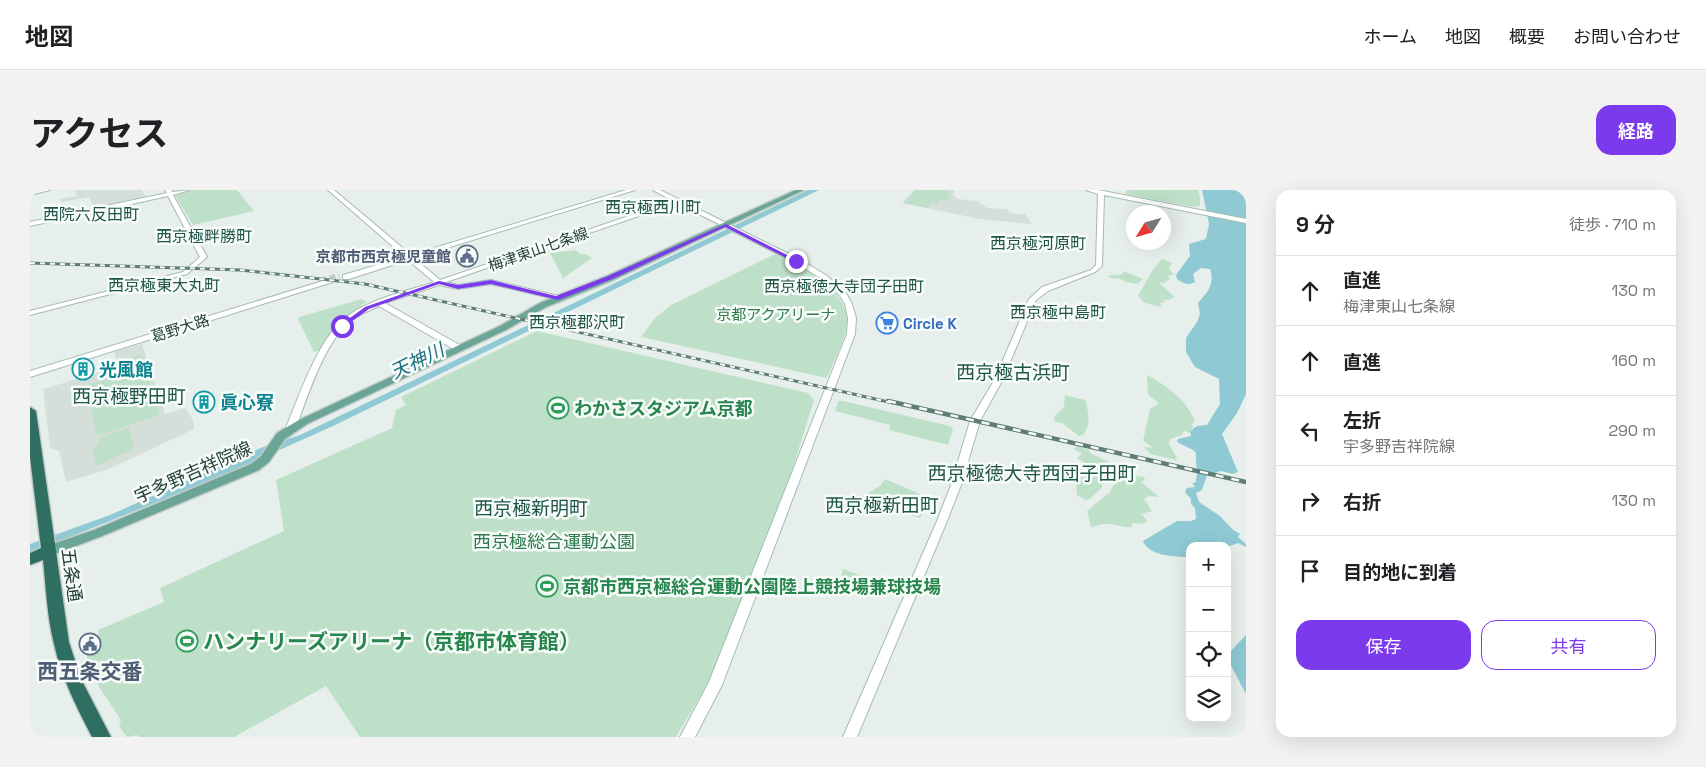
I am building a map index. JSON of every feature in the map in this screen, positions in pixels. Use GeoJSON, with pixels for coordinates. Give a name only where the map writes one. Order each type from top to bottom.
{"type":"FeatureCollection","features":[{"type":"Feature","properties":{"kind":"highway","name":"五条通"},"geometry":{"type":"LineString","coordinates":[[30,411],[65,659],[79,697],[102,737]]}},
{"type":"Feature","properties":{"kind":"highway"},"geometry":{"type":"LineString","coordinates":[[30,559],[48,545]]}},
{"type":"Feature","properties":{"kind":"main road","name":"宇多野吉祥院線"},"geometry":{"type":"LineString","coordinates":[[48,545],[255,467],[265,459],[286,433],[513,324],[556,298],[731,228],[801,190]]}},
{"type":"Feature","properties":{"kind":"street"},"geometry":{"type":"LineString","coordinates":[[30,193],[47,190]]}},
{"type":"Feature","properties":{"kind":"street"},"geometry":{"type":"LineString","coordinates":[[30,224],[169,192],[187,190]]}},
{"type":"Feature","properties":{"kind":"street"},"geometry":{"type":"LineString","coordinates":[[331,190],[439,282],[458,287],[491,282],[556,298]]}},
{"type":"Feature","properties":{"kind":"street"},"geometry":{"type":"LineString","coordinates":[[342,277],[620,190]]}},
{"type":"Feature","properties":{"kind":"street"},"geometry":{"type":"LineString","coordinates":[[408,256],[632,190]]}},
{"type":"Feature","properties":{"kind":"street"},"geometry":{"type":"LineString","coordinates":[[656,190],[796,261],[831,284],[849,305],[854,322],[715,685],[687,737]]}},
{"type":"Feature","properties":{"kind":"street"},"geometry":{"type":"LineString","coordinates":[[1088,190],[1246,221]]}},
{"type":"Feature","properties":{"kind":"street"},"geometry":{"type":"LineString","coordinates":[[30,313],[185,273],[197,264],[204,257],[169,192]]}},
{"type":"Feature","properties":{"kind":"street"},"geometry":{"type":"LineString","coordinates":[[850,737],[942,522],[976,421],[998,379],[1033,299],[1045,289],[1093,271],[1099,266],[1104,193]]}},
{"type":"Feature","properties":{"kind":"street","name":"梅津東山七条線"},"geometry":{"type":"LineString","coordinates":[[286,433],[322,357],[342,326],[359,312],[439,282],[480,270],[678,201]]}},
{"type":"Feature","properties":{"kind":"street"},"geometry":{"type":"LineString","coordinates":[[480,270],[491,282]]}},
{"type":"Feature","properties":{"kind":"street","name":"葛野大路"},"geometry":{"type":"LineString","coordinates":[[30,369],[325,282],[30,374]]}},
{"type":"Feature","properties":{"kind":"street"},"geometry":{"type":"LineString","coordinates":[[379,303],[460,349]]}},
{"type":"Feature","properties":{"kind":"shaded area"},"geometry":{"type":"Polygon","coordinates":[[[75,190],[142,190],[146,198],[94,209],[89,197],[61,202],[60,199],[76,196],[75,190]]]}},
{"type":"Feature","properties":{"kind":"shaded area"},"geometry":{"type":"Polygon","coordinates":[[[914,190],[955,190],[953,194],[957,199],[977,201],[987,208],[1007,209],[1010,213],[1025,214],[1032,224],[980,219],[902,203],[914,190]]]}},
{"type":"Feature","properties":{"kind":"shaded area"},"geometry":{"type":"Polygon","coordinates":[[[142,344],[165,414],[185,408],[193,420],[194,429],[109,469],[66,482],[59,451],[50,448],[43,389],[118,367],[114,352],[142,344]]]}},
{"type":"Feature","properties":{"kind":"green space"},"geometry":{"type":"Polygon","coordinates":[[[194,190],[237,190],[254,211],[193,225],[175,195],[194,190]]]}},
{"type":"Feature","properties":{"kind":"green space"},"geometry":{"type":"Polygon","coordinates":[[[916,190],[945,190],[949,192],[948,201],[939,199],[937,204],[931,203],[928,208],[904,203],[916,190]]]}},
{"type":"Feature","properties":{"kind":"green space"},"geometry":{"type":"Polygon","coordinates":[[[1127,190],[1198,190],[1200,206],[1194,207],[1125,194],[1127,190]]]}},
{"type":"Feature","properties":{"kind":"green space"},"geometry":{"type":"Polygon","coordinates":[[[576,250],[580,254],[585,254],[592,258],[563,278],[550,253],[576,250]]]}},
{"type":"Feature","properties":{"kind":"green space","name":"京都アクアリーナ"},"geometry":{"type":"Polygon","coordinates":[[[775,254],[820,279],[839,298],[845,308],[847,326],[840,349],[827,378],[641,337],[655,318],[671,305],[775,254]]]}},
{"type":"Feature","properties":{"kind":"green space"},"geometry":{"type":"Polygon","coordinates":[[[1162,259],[1172,263],[1169,268],[1174,275],[1168,276],[1170,279],[1160,284],[1175,297],[1168,300],[1162,299],[1166,302],[1160,303],[1162,307],[1145,303],[1138,296],[1152,271],[1162,259]]]}},
{"type":"Feature","properties":{"kind":"green space"},"geometry":{"type":"Polygon","coordinates":[[[1123,271],[1143,279],[1138,284],[1107,276],[1123,274],[1123,271]]]}},
{"type":"Feature","properties":{"kind":"green space"},"geometry":{"type":"Polygon","coordinates":[[[362,299],[367,302],[361,305],[365,307],[354,314],[321,350],[314,352],[298,319],[299,317],[362,299]]]}},
{"type":"Feature","properties":{"kind":"green space","name":"西京極総合運動公園"},"geometry":{"type":"Polygon","coordinates":[[[537,331],[808,393],[814,400],[789,480],[734,621],[708,683],[676,737],[360,737],[326,686],[234,737],[139,737],[137,735],[127,737],[119,726],[121,720],[99,687],[85,651],[99,644],[98,630],[164,602],[160,588],[284,531],[276,480],[392,428],[396,410],[406,405],[401,397],[537,331]]]}},
{"type":"Feature","properties":{"kind":"green space"},"geometry":{"type":"Polygon","coordinates":[[[140,355],[160,415],[99,435],[96,434],[88,385],[134,371],[136,369],[133,357],[140,355]]]}},
{"type":"Feature","properties":{"kind":"green space"},"geometry":{"type":"Polygon","coordinates":[[[1147,375],[1175,394],[1186,406],[1195,421],[1189,433],[1184,431],[1182,435],[1170,439],[1169,444],[1177,458],[1176,460],[1150,454],[1144,447],[1154,448],[1143,441],[1150,409],[1158,404],[1148,395],[1147,375]]]}},
{"type":"Feature","properties":{"kind":"green space"},"geometry":{"type":"Polygon","coordinates":[[[1065,395],[1085,400],[1088,418],[1086,431],[1083,435],[1079,436],[1062,423],[1055,422],[1054,417],[1064,407],[1065,395]]]}},
{"type":"Feature","properties":{"kind":"green space"},"geometry":{"type":"Polygon","coordinates":[[[838,401],[950,426],[953,429],[948,445],[889,430],[890,425],[835,411],[838,401]]]}},
{"type":"Feature","properties":{"kind":"green space"},"geometry":{"type":"Polygon","coordinates":[[[129,428],[134,449],[96,466],[93,447],[99,445],[98,438],[129,428]]]}},
{"type":"Feature","properties":{"kind":"green space"},"geometry":{"type":"Polygon","coordinates":[[[1077,446],[1089,450],[1090,453],[1119,467],[1118,472],[1112,479],[1101,478],[1100,482],[1103,486],[1090,499],[1085,500],[1077,495],[1075,470],[1077,466],[1085,463],[1077,458],[1082,454],[1074,449],[1077,446]]]}},
{"type":"Feature","properties":{"kind":"green space"},"geometry":{"type":"Polygon","coordinates":[[[1123,477],[1144,477],[1145,480],[1141,482],[1158,497],[1149,496],[1144,499],[1152,511],[1142,514],[1147,521],[1143,524],[1132,523],[1132,527],[1106,524],[1091,527],[1087,511],[1110,492],[1112,487],[1123,477]]]}},
{"type":"Feature","properties":{"kind":"green space"},"geometry":{"type":"Polygon","coordinates":[[[885,479],[929,498],[920,518],[858,499],[880,486],[885,479]]]}},
{"type":"Feature","properties":{"kind":"green space"},"geometry":{"type":"Polygon","coordinates":[[[843,569],[874,580],[876,577],[892,583],[885,595],[841,581],[843,569]]]}},
{"type":"Feature","properties":{"kind":"water"},"geometry":{"type":"Polygon","coordinates":[[[808,190],[819,190],[335,425],[224,475],[30,553],[30,544],[110,515],[263,447],[300,435],[808,190]]]}},
{"type":"Feature","properties":{"kind":"water"},"geometry":{"type":"Polygon","coordinates":[[[1202,190],[1246,190],[1246,394],[1237,413],[1222,434],[1238,472],[1233,474],[1221,471],[1207,475],[1202,490],[1196,493],[1199,502],[1220,516],[1232,529],[1240,534],[1238,537],[1246,544],[1246,547],[1238,543],[1231,546],[1231,542],[1186,542],[1186,557],[1177,557],[1156,553],[1150,550],[1143,541],[1177,521],[1196,519],[1195,508],[1185,492],[1187,488],[1195,487],[1192,483],[1195,483],[1197,476],[1196,453],[1177,442],[1178,439],[1191,436],[1190,431],[1197,426],[1207,425],[1220,404],[1219,379],[1195,367],[1186,352],[1186,338],[1200,314],[1198,303],[1208,291],[1211,283],[1210,269],[1201,268],[1193,274],[1195,282],[1190,284],[1177,279],[1176,275],[1190,256],[1189,244],[1206,239],[1209,224],[1202,190]]]}},
{"type":"Feature","properties":{"kind":"water"},"geometry":{"type":"Polygon","coordinates":[[[1246,635],[1246,694],[1231,666],[1231,651],[1246,635]]]}},
{"type":"Feature","properties":{"kind":"tunnel"},"geometry":{"type":"LineString","coordinates":[[321,281],[339,276]]}},
{"type":"Feature","properties":{"kind":"railway"},"geometry":{"type":"LineString","coordinates":[[30,263],[240,270],[365,284],[893,403]]}},
{"type":"Feature","properties":{"kind":"railway"},"geometry":{"type":"LineString","coordinates":[[888,401],[1246,482]]}},
{"type":"Feature","properties":{"kind":"place","name":"京都市西京極児童館"},"geometry":{"type":"Point","coordinates":[467,256]}},
{"type":"Feature","properties":{"kind":"place","name":"Circle K"},"geometry":{"type":"Point","coordinates":[887,323]}},
{"type":"Feature","properties":{"kind":"place","name":"光風館"},"geometry":{"type":"Point","coordinates":[83,369]}},
{"type":"Feature","properties":{"kind":"place","name":"眞心寮"},"geometry":{"type":"Point","coordinates":[204,402]}},
{"type":"Feature","properties":{"kind":"place","name":"わかさスタジアム京都"},"geometry":{"type":"Point","coordinates":[558,408]}},
{"type":"Feature","properties":{"kind":"place","name":"京都市西京極総合運動公園陸上競技場兼球技場"},"geometry":{"type":"Point","coordinates":[547,586]}},
{"type":"Feature","properties":{"kind":"place","name":"ハンナリーズアリーナ（京都市体育館）"},"geometry":{"type":"Point","coordinates":[187,641]}},
{"type":"Feature","properties":{"kind":"place","name":"西五条交番"},"geometry":{"type":"Point","coordinates":[90,644]}},
{"type":"Feature","properties":{"kind":"district","name":"西京極西川町"},"geometry":{"type":"Point","coordinates":[653,207]}},
{"type":"Feature","properties":{"kind":"district","name":"西院六反田町"},"geometry":{"type":"Point","coordinates":[91,214]}},
{"type":"Feature","properties":{"kind":"district","name":"西京極畔勝町"},"geometry":{"type":"Point","coordinates":[204,236]}},
{"type":"Feature","properties":{"kind":"district","name":"西京極河原町"},"geometry":{"type":"Point","coordinates":[1038,243]}},
{"type":"Feature","properties":{"kind":"district","name":"西京極東大丸町"},"geometry":{"type":"Point","coordinates":[164,285]}},
{"type":"Feature","properties":{"kind":"district","name":"西京極徳大寺団子田町"},"geometry":{"type":"Point","coordinates":[844,286]}},
{"type":"Feature","properties":{"kind":"district","name":"西京極中島町"},"geometry":{"type":"Point","coordinates":[1058,312]}},
{"type":"Feature","properties":{"kind":"district","name":"西京極郡沢町"},"geometry":{"type":"Point","coordinates":[577,322]}},
{"type":"Feature","properties":{"kind":"district","name":"西京極古浜町"},"geometry":{"type":"Point","coordinates":[1013,372]}},
{"type":"Feature","properties":{"kind":"district","name":"西京極野田町"},"geometry":{"type":"Point","coordinates":[129,396]}},
{"type":"Feature","properties":{"kind":"district","name":"西京極徳大寺西団子田町"},"geometry":{"type":"Point","coordinates":[1032,473]}},
{"type":"Feature","properties":{"kind":"district","name":"西京極新田町"},"geometry":{"type":"Point","coordinates":[882,505]}},
{"type":"Feature","properties":{"kind":"district","name":"西京極新明町"},"geometry":{"type":"Point","coordinates":[531,508]}},
{"type":"Feature","properties":{"kind":"route"},"geometry":{"type":"LineString","coordinates":[[342,326],[367,308],[439,282],[458,287],[491,282],[556,298],[610,278],[726,225],[796,261]]}},
{"type":"Feature","properties":{"kind":"water label","name":"天神川"},"geometry":{"type":"Point","coordinates":[417,361]}}]}
